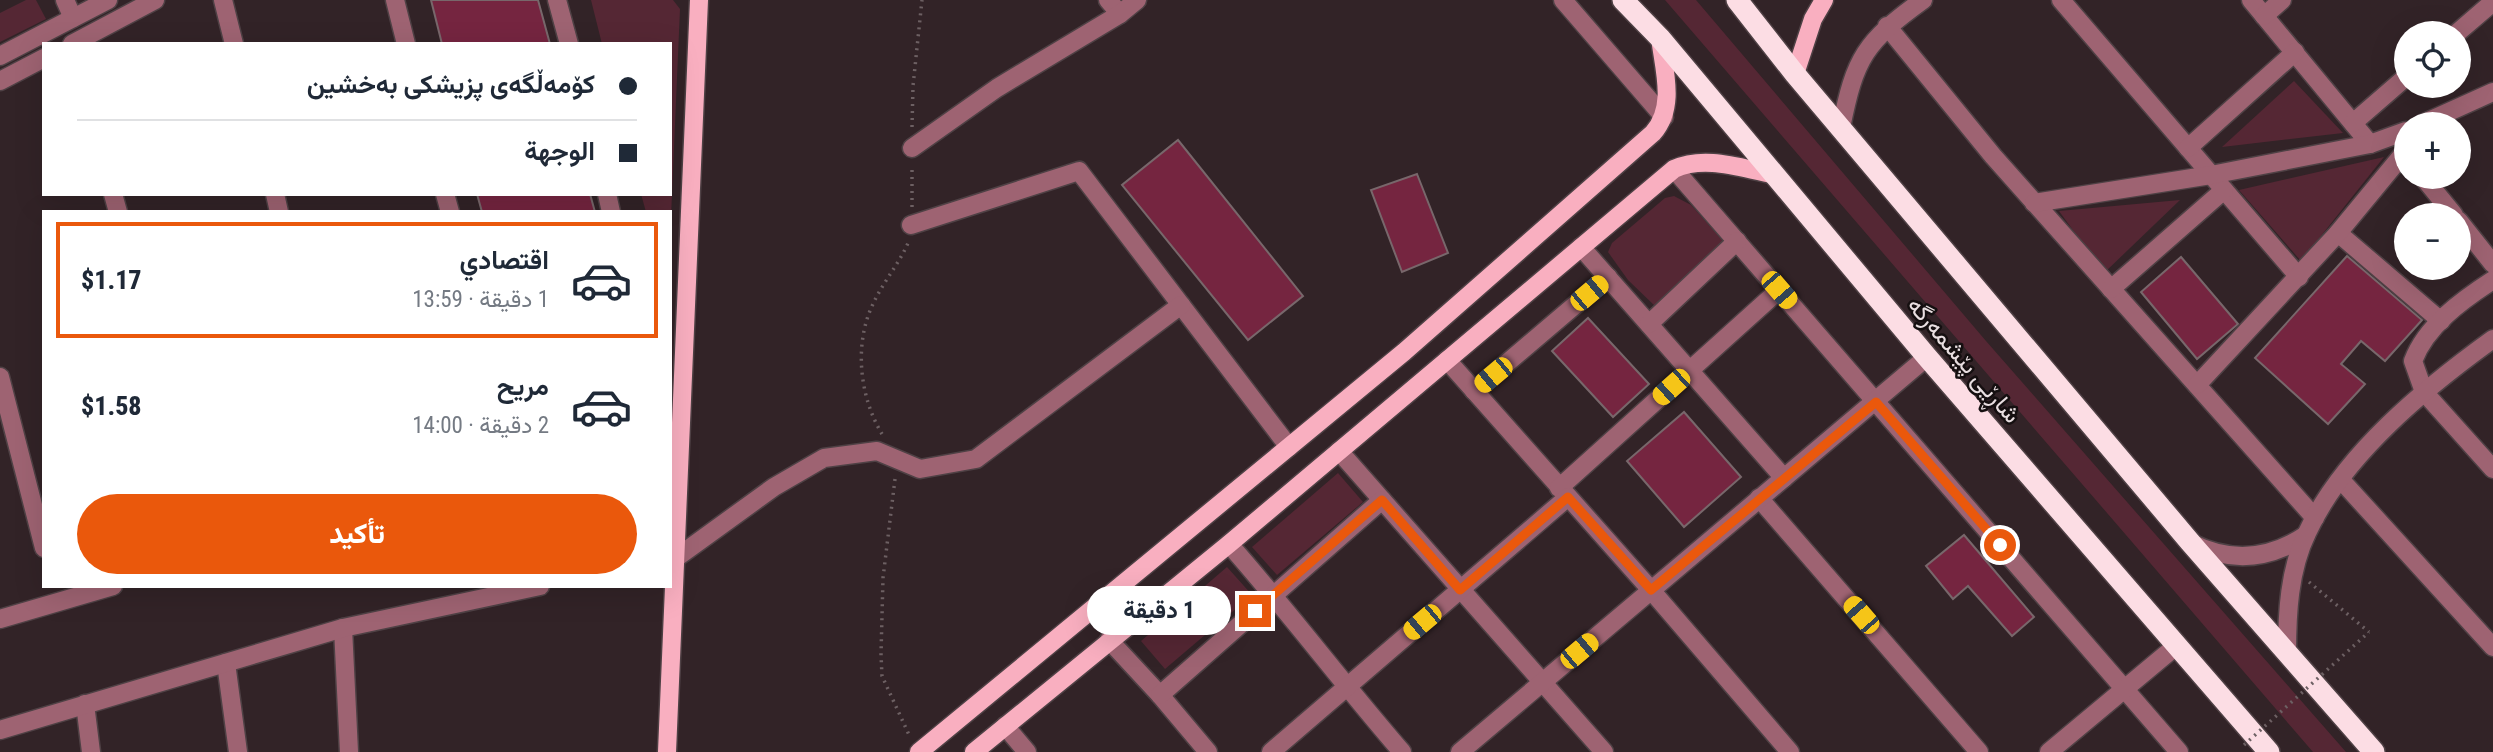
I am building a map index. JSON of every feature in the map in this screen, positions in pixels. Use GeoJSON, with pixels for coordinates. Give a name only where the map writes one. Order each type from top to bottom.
{"type":"FeatureCollection","features":[{"type":"Feature","properties":{"kind":"highway","name":"شاڕێی پێشمەرگە"},"geometry":{"type":"LineString","coordinates":[[1623,0],[1660,38],[1927,357],[2269,752]]}},
{"type":"Feature","properties":{"kind":"highway"},"geometry":{"type":"LineString","coordinates":[[1737,0],[1795,74],[2190,542],[2374,752]]}},
{"type":"Feature","properties":{"kind":"main road"},"geometry":{"type":"LineString","coordinates":[[667,752],[673,558],[699,0]]}},
{"type":"Feature","properties":{"kind":"main road"},"geometry":{"type":"LineString","coordinates":[[1795,74],[1813,19],[1824,0]]}},
{"type":"Feature","properties":{"kind":"main road"},"geometry":{"type":"LineString","coordinates":[[915,746],[1404,352],[1653,133],[1664,117],[1668,100],[1660,38]]}},
{"type":"Feature","properties":{"kind":"main road"},"geometry":{"type":"LineString","coordinates":[[974,752],[1229,544],[1674,169],[1696,162],[1772,174]]}},
{"type":"Feature","properties":{"kind":"street"},"geometry":{"type":"LineString","coordinates":[[65,0],[73,18]]}},
{"type":"Feature","properties":{"kind":"street"},"geometry":{"type":"LineString","coordinates":[[0,55],[108,0]]}},
{"type":"Feature","properties":{"kind":"street"},"geometry":{"type":"LineString","coordinates":[[76,42],[155,0]]}},
{"type":"Feature","properties":{"kind":"street"},"geometry":{"type":"LineString","coordinates":[[223,0],[234,42]]}},
{"type":"Feature","properties":{"kind":"street"},"geometry":{"type":"LineString","coordinates":[[395,0],[406,42]]}},
{"type":"Feature","properties":{"kind":"street"},"geometry":{"type":"LineString","coordinates":[[557,0],[568,42]]}},
{"type":"Feature","properties":{"kind":"street"},"geometry":{"type":"LineString","coordinates":[[912,148],[1114,7],[1137,0]]}},
{"type":"Feature","properties":{"kind":"street"},"geometry":{"type":"LineString","coordinates":[[1563,0],[1664,117]]}},
{"type":"Feature","properties":{"kind":"street"},"geometry":{"type":"LineString","coordinates":[[1841,128],[1853,75],[1873,41],[1887,26],[1923,0]]}},
{"type":"Feature","properties":{"kind":"street"},"geometry":{"type":"LineString","coordinates":[[2061,0],[2299,277]]}},
{"type":"Feature","properties":{"kind":"street"},"geometry":{"type":"LineString","coordinates":[[2252,0],[2370,144]]}},
{"type":"Feature","properties":{"kind":"street"},"geometry":{"type":"LineString","coordinates":[[2264,16],[2282,0]]}},
{"type":"Feature","properties":{"kind":"street"},"geometry":{"type":"LineString","coordinates":[[2471,21],[2493,2]]}},
{"type":"Feature","properties":{"kind":"street"},"geometry":{"type":"LineString","coordinates":[[1887,26],[1956,113],[2034,203],[2315,518]]}},
{"type":"Feature","properties":{"kind":"street"},"geometry":{"type":"LineString","coordinates":[[2188,148],[2295,52]]}},
{"type":"Feature","properties":{"kind":"street"},"geometry":{"type":"LineString","coordinates":[[0,81],[42,59]]}},
{"type":"Feature","properties":{"kind":"street"},"geometry":{"type":"LineString","coordinates":[[2353,123],[2394,87]]}},
{"type":"Feature","properties":{"kind":"street"},"geometry":{"type":"LineString","coordinates":[[2449,112],[2493,92]]}},
{"type":"Feature","properties":{"kind":"street"},"geometry":{"type":"LineString","coordinates":[[2034,203],[2211,175],[2370,144],[2394,136]]}},
{"type":"Feature","properties":{"kind":"street"},"geometry":{"type":"LineString","coordinates":[[2197,385],[2299,277],[2394,168]]}},
{"type":"Feature","properties":{"kind":"street"},"geometry":{"type":"LineString","coordinates":[[1674,169],[2179,752]]}},
{"type":"Feature","properties":{"kind":"street"},"geometry":{"type":"LineString","coordinates":[[911,225],[1079,171],[1289,447]]}},
{"type":"Feature","properties":{"kind":"street"},"geometry":{"type":"LineString","coordinates":[[2433,189],[2444,203]]}},
{"type":"Feature","properties":{"kind":"street"},"geometry":{"type":"LineString","coordinates":[[2111,289],[2224,190]]}},
{"type":"Feature","properties":{"kind":"street"},"geometry":{"type":"LineString","coordinates":[[2338,233],[2441,321]]}},
{"type":"Feature","properties":{"kind":"street"},"geometry":{"type":"LineString","coordinates":[[2471,236],[2493,264]]}},
{"type":"Feature","properties":{"kind":"street"},"geometry":{"type":"LineString","coordinates":[[1649,324],[1737,241]]}},
{"type":"Feature","properties":{"kind":"street"},"geometry":{"type":"LineString","coordinates":[[1581,247],[1784,478]]}},
{"type":"Feature","properties":{"kind":"street"},"geometry":{"type":"LineString","coordinates":[[1474,391],[1608,277]]}},
{"type":"Feature","properties":{"kind":"street"},"geometry":{"type":"LineString","coordinates":[[2493,280],[2441,321],[2420,343],[2413,361],[2424,391],[2493,469]]}},
{"type":"Feature","properties":{"kind":"street"},"geometry":{"type":"LineString","coordinates":[[1271,752],[1460,590],[1690,370],[1779,290]]}},
{"type":"Feature","properties":{"kind":"street"},"geometry":{"type":"LineString","coordinates":[[673,558],[774,487],[824,458],[877,450],[920,469],[976,459],[1181,305]]}},
{"type":"Feature","properties":{"kind":"street"},"geometry":{"type":"LineString","coordinates":[[2287,653],[2291,590],[2306,535],[2315,518],[2366,448],[2424,391],[2493,338]]}},
{"type":"Feature","properties":{"kind":"street"},"geometry":{"type":"LineString","coordinates":[[1460,752],[1927,357]]}},
{"type":"Feature","properties":{"kind":"street"},"geometry":{"type":"LineString","coordinates":[[1447,360],[1790,752]]}},
{"type":"Feature","properties":{"kind":"street"},"geometry":{"type":"LineString","coordinates":[[0,377],[42,540]]}},
{"type":"Feature","properties":{"kind":"street"},"geometry":{"type":"LineString","coordinates":[[1339,452],[1604,752]]}},
{"type":"Feature","properties":{"kind":"street"},"geometry":{"type":"LineString","coordinates":[[2341,480],[2493,647]]}},
{"type":"Feature","properties":{"kind":"street"},"geometry":{"type":"LineString","coordinates":[[1759,498],[1979,752]]}},
{"type":"Feature","properties":{"kind":"street"},"geometry":{"type":"LineString","coordinates":[[1160,695],[1382,500]]}},
{"type":"Feature","properties":{"kind":"street"},"geometry":{"type":"LineString","coordinates":[[2190,542],[2219,554],[2251,557],[2280,550],[2306,535]]}},
{"type":"Feature","properties":{"kind":"street"},"geometry":{"type":"LineString","coordinates":[[1229,544],[1402,752]]}},
{"type":"Feature","properties":{"kind":"street"},"geometry":{"type":"LineString","coordinates":[[0,619],[56,594],[99,588]]}},
{"type":"Feature","properties":{"kind":"street"},"geometry":{"type":"LineString","coordinates":[[0,730],[343,628],[531,588]]}},
{"type":"Feature","properties":{"kind":"street"},"geometry":{"type":"LineString","coordinates":[[343,628],[348,752]]}},
{"type":"Feature","properties":{"kind":"street"},"geometry":{"type":"LineString","coordinates":[[1109,640],[1208,752]]}},
{"type":"Feature","properties":{"kind":"street"},"geometry":{"type":"LineString","coordinates":[[2049,752],[2176,646]]}},
{"type":"Feature","properties":{"kind":"street"},"geometry":{"type":"LineString","coordinates":[[226,663],[238,752]]}},
{"type":"Feature","properties":{"kind":"street"},"geometry":{"type":"LineString","coordinates":[[85,704],[91,752]]}},
{"type":"Feature","properties":{"kind":"street"},"geometry":{"type":"LineString","coordinates":[[1005,726],[1027,752]]}},
{"type":"Feature","properties":{"kind":"path"},"geometry":{"type":"LineString","coordinates":[[915,746],[882,676],[883,578],[897,459],[877,425],[869,403],[862,376],[861,347],[864,325],[872,304],[909,240],[913,86],[922,0]]}},
{"type":"Feature","properties":{"kind":"path"},"geometry":{"type":"LineString","coordinates":[[2244,745],[2369,632],[2313,584]]}},
{"type":"Feature","properties":{"kind":"shaded area"},"geometry":{"type":"Polygon","coordinates":[[[26,0],[36,0],[46,19],[0,42],[0,13],[26,0]]]}},
{"type":"Feature","properties":{"kind":"shaded area"},"geometry":{"type":"Polygon","coordinates":[[[591,0],[673,0],[680,9],[672,194],[672,42],[602,42],[591,0]]]}},
{"type":"Feature","properties":{"kind":"shaded area"},"geometry":{"type":"Polygon","coordinates":[[[1665,0],[1696,0],[1986,341],[2346,752],[2313,752],[1665,0]]]}},
{"type":"Feature","properties":{"kind":"shaded area"},"geometry":{"type":"Polygon","coordinates":[[[2294,81],[2343,133],[2222,147],[2294,81]]]}},
{"type":"Feature","properties":{"kind":"shaded area"},"geometry":{"type":"Polygon","coordinates":[[[2384,157],[2301,261],[2239,190],[2384,157]]]}},
{"type":"Feature","properties":{"kind":"shaded area"},"geometry":{"type":"Polygon","coordinates":[[[642,196],[672,196],[671,210],[645,210],[642,196]]]}},
{"type":"Feature","properties":{"kind":"shaded area"},"geometry":{"type":"Polygon","coordinates":[[[1674,196],[1691,205],[1725,243],[1656,307],[1628,280],[1608,252],[1612,243],[1665,198],[1674,196]]]}},
{"type":"Feature","properties":{"kind":"shaded area"},"geometry":{"type":"Polygon","coordinates":[[[2180,200],[2104,273],[2059,211],[2180,200]]]}},
{"type":"Feature","properties":{"kind":"shaded area"},"geometry":{"type":"Polygon","coordinates":[[[1338,473],[1363,502],[1277,575],[1252,547],[1338,473]]]}},
{"type":"Feature","properties":{"kind":"shaded area"},"geometry":{"type":"Polygon","coordinates":[[[1227,567],[1252,595],[1165,669],[1141,641],[1227,567]]]}},
{"type":"Feature","properties":{"kind":"building"},"geometry":{"type":"Polygon","coordinates":[[[431,0],[538,0],[549,42],[442,42],[431,0]]]}},
{"type":"Feature","properties":{"kind":"building"},"geometry":{"type":"Polygon","coordinates":[[[1178,140],[1303,296],[1248,340],[1122,185],[1178,140]]]}},
{"type":"Feature","properties":{"kind":"building"},"geometry":{"type":"Polygon","coordinates":[[[1417,174],[1448,253],[1402,272],[1371,190],[1417,174]]]}},
{"type":"Feature","properties":{"kind":"building"},"geometry":{"type":"Polygon","coordinates":[[[478,196],[591,196],[594,210],[481,210],[478,196]]]}},
{"type":"Feature","properties":{"kind":"building"},"geometry":{"type":"Polygon","coordinates":[[[2347,256],[2422,320],[2385,361],[2361,341],[2341,364],[2365,384],[2328,424],[2255,358],[2347,256]]]}},
{"type":"Feature","properties":{"kind":"building"},"geometry":{"type":"Polygon","coordinates":[[[2181,257],[2238,324],[2197,359],[2141,292],[2181,257]]]}},
{"type":"Feature","properties":{"kind":"building"},"geometry":{"type":"Polygon","coordinates":[[[1588,318],[1649,384],[1613,417],[1552,351],[1588,318]]]}},
{"type":"Feature","properties":{"kind":"building"},"geometry":{"type":"Polygon","coordinates":[[[1684,412],[1741,477],[1684,527],[1627,461],[1684,412]]]}},
{"type":"Feature","properties":{"kind":"building"},"geometry":{"type":"Polygon","coordinates":[[[1964,535],[2034,617],[2012,636],[1968,586],[1953,599],[1926,566],[1964,535]]]}},
{"type":"Feature","properties":{"kind":"route"},"geometry":{"type":"LineString","coordinates":[[1255,611],[1382,500],[1460,590],[1568,497],[1651,590],[1876,402],[2000,545]]}}]}
